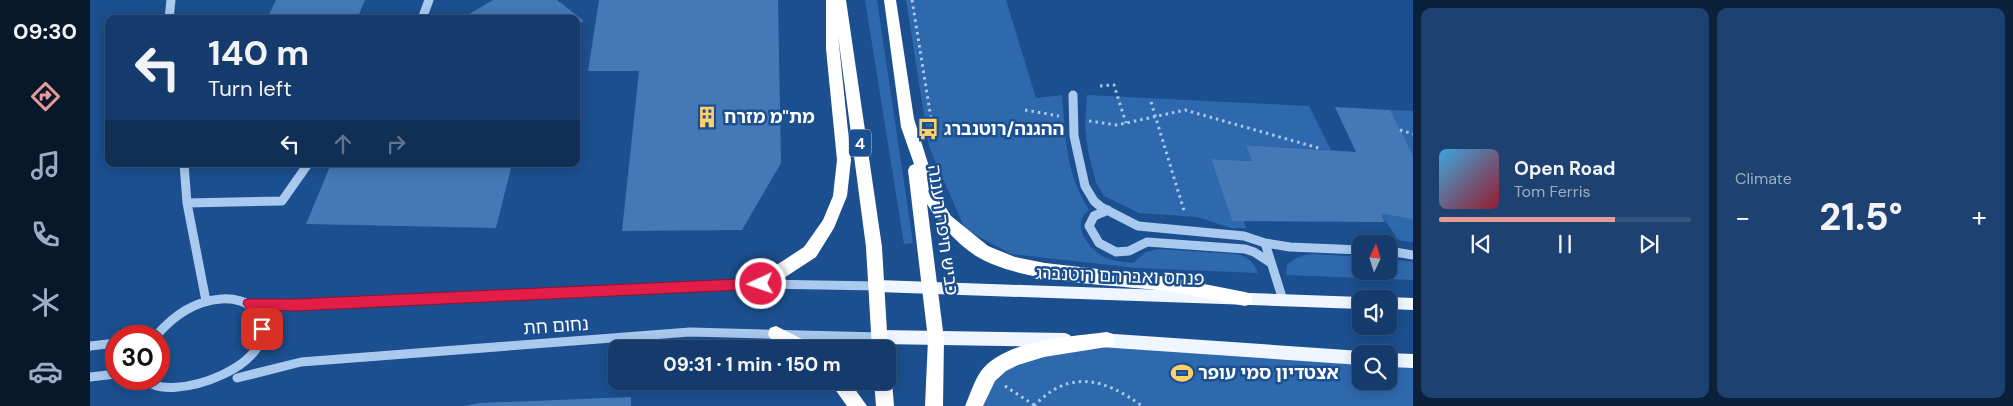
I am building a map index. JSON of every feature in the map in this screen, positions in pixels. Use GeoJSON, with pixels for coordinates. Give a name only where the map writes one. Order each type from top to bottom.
{"type":"FeatureCollection","features":[{"type":"Feature","properties":{"kind":"highway"},"geometry":{"type":"LineString","coordinates":[[761,284],[810,252],[829,223],[840,196],[844,160],[832,49],[832,0]]}},
{"type":"Feature","properties":{"kind":"highway","name":"4"},"geometry":{"type":"LineString","coordinates":[[840,0],[878,286],[880,340]]}},
{"type":"Feature","properties":{"kind":"highway","name":"כביש חיפה רעננה"},"geometry":{"type":"LineString","coordinates":[[890,0],[931,289],[936,339],[934,406]]}},
{"type":"Feature","properties":{"kind":"highway"},"geometry":{"type":"LineString","coordinates":[[907,119],[931,197],[946,221],[982,251],[1014,264],[1045,270],[1168,284],[1245,299]]}},
{"type":"Feature","properties":{"kind":"highway"},"geometry":{"type":"LineString","coordinates":[[776,334],[787,340]]}},
{"type":"Feature","properties":{"kind":"highway"},"geometry":{"type":"LineString","coordinates":[[974,406],[989,375],[1011,359],[1030,352],[1107,340]]}},
{"type":"Feature","properties":{"kind":"highway"},"geometry":{"type":"LineString","coordinates":[[845,390],[858,406]]}},
{"type":"Feature","properties":{"kind":"highway"},"geometry":{"type":"LineString","coordinates":[[884,390],[885,406]]}},
{"type":"Feature","properties":{"kind":"main road","name":"פנחס ואברהם רוטנברג"},"geometry":{"type":"LineString","coordinates":[[878,286],[1352,303]]}},
{"type":"Feature","properties":{"kind":"main road"},"geometry":{"type":"LineString","coordinates":[[1397,304],[1413,304]]}},
{"type":"Feature","properties":{"kind":"main road"},"geometry":{"type":"LineString","coordinates":[[896,342],[936,339],[1107,340],[1352,357]]}},
{"type":"Feature","properties":{"kind":"main road"},"geometry":{"type":"LineString","coordinates":[[1397,360],[1413,361]]}},
{"type":"Feature","properties":{"kind":"street"},"geometry":{"type":"LineString","coordinates":[[169,15],[171,0]]}},
{"type":"Feature","properties":{"kind":"street"},"geometry":{"type":"LineString","coordinates":[[423,15],[429,0]]}},
{"type":"Feature","properties":{"kind":"street"},"geometry":{"type":"LineString","coordinates":[[1073,96],[1074,136],[1085,186],[1094,201],[1108,210],[1138,226],[1244,236],[1265,243],[1290,247],[1352,250]]}},
{"type":"Feature","properties":{"kind":"street"},"geometry":{"type":"LineString","coordinates":[[167,325],[177,315],[206,301],[188,203],[184,167]]}},
{"type":"Feature","properties":{"kind":"street"},"geometry":{"type":"LineString","coordinates":[[188,203],[282,201],[306,167]]}},
{"type":"Feature","properties":{"kind":"street"},"geometry":{"type":"LineString","coordinates":[[1108,210],[1094,216],[1089,226],[1094,240],[1108,250],[1124,252],[1147,242],[1245,249],[1271,262]]}},
{"type":"Feature","properties":{"kind":"street"},"geometry":{"type":"LineString","coordinates":[[1265,243],[1283,300]]}},
{"type":"Feature","properties":{"kind":"street"},"geometry":{"type":"LineString","coordinates":[[1398,252],[1413,255]]}},
{"type":"Feature","properties":{"kind":"street","name":"נחום חת"},"geometry":{"type":"LineString","coordinates":[[206,301],[222,298],[237,299],[249,304],[295,305],[761,284],[878,286]]}},
{"type":"Feature","properties":{"kind":"street","name":"נחום חת"},"geometry":{"type":"LineString","coordinates":[[249,304],[259,315],[262,329],[260,345],[251,362],[233,381],[301,362],[690,332],[776,334],[845,340]]}},
{"type":"Feature","properties":{"kind":"street"},"geometry":{"type":"LineString","coordinates":[[90,346],[105,344]]}},
{"type":"Feature","properties":{"kind":"street"},"geometry":{"type":"LineString","coordinates":[[90,377],[105,375]]}},
{"type":"Feature","properties":{"kind":"street"},"geometry":{"type":"LineString","coordinates":[[152,390],[163,397]]}},
{"type":"Feature","properties":{"kind":"path"},"geometry":{"type":"LineString","coordinates":[[912,0],[935,147]]}},
{"type":"Feature","properties":{"kind":"path"},"geometry":{"type":"LineString","coordinates":[[1100,86],[1114,86],[1126,123]]}},
{"type":"Feature","properties":{"kind":"path"},"geometry":{"type":"LineString","coordinates":[[1151,102],[1190,231]]}},
{"type":"Feature","properties":{"kind":"path"},"geometry":{"type":"LineString","coordinates":[[1025,110],[1117,125],[1185,110],[1322,149]]}},
{"type":"Feature","properties":{"kind":"path"},"geometry":{"type":"LineString","coordinates":[[1400,130],[1413,134]]}},
{"type":"Feature","properties":{"kind":"path"},"geometry":{"type":"LineString","coordinates":[[1001,384],[1034,405],[1049,390],[1070,382],[1094,382],[1118,389],[1142,406]]}},
{"type":"Feature","properties":{"kind":"shaded area"},"geometry":{"type":"Polygon","coordinates":[[[865,0],[877,0],[913,243],[904,244],[865,0]]]}},
{"type":"Feature","properties":{"kind":"shaded area"},"geometry":{"type":"Polygon","coordinates":[[[906,0],[1006,0],[1036,98],[1062,95],[1066,141],[1071,168],[1089,210],[1081,222],[1081,228],[1091,247],[1102,256],[1133,263],[1146,252],[1158,249],[1237,254],[1250,260],[1258,273],[1136,268],[1011,254],[965,229],[929,147],[906,0]]]}},
{"type":"Feature","properties":{"kind":"shaded area"},"geometry":{"type":"Polygon","coordinates":[[[1087,95],[1309,106],[1331,150],[1247,145],[1252,161],[1211,159],[1232,221],[1244,221],[1246,228],[1231,228],[1197,217],[1139,213],[1104,196],[1096,183],[1088,151],[1085,126],[1087,95]]]}},
{"type":"Feature","properties":{"kind":"shaded area"},"geometry":{"type":"Polygon","coordinates":[[[1390,110],[1413,111],[1413,155],[1390,110]]]}},
{"type":"Feature","properties":{"kind":"shaded area"},"geometry":{"type":"Polygon","coordinates":[[[1381,214],[1413,219],[1413,242],[1398,240],[1398,235],[1395,235],[1381,214]]]}},
{"type":"Feature","properties":{"kind":"shaded area"},"geometry":{"type":"Polygon","coordinates":[[[1306,255],[1352,256],[1352,278],[1286,275],[1287,265],[1290,262],[1306,255]]]}},
{"type":"Feature","properties":{"kind":"shaded area"},"geometry":{"type":"Polygon","coordinates":[[[1398,260],[1413,262],[1413,280],[1398,279],[1398,260]]]}},
{"type":"Feature","properties":{"kind":"shaded area","name":"אצטדיון סמי עופר"},"geometry":{"type":"Polygon","coordinates":[[[1102,345],[1352,360],[1352,390],[1397,390],[1397,363],[1413,364],[1413,406],[980,406],[983,395],[1014,360],[1102,345]]]}},
{"type":"Feature","properties":{"kind":"building"},"geometry":{"type":"Polygon","coordinates":[[[276,0],[365,0],[359,15],[269,15],[276,0]]]}},
{"type":"Feature","properties":{"kind":"building"},"geometry":{"type":"Polygon","coordinates":[[[493,0],[557,0],[576,15],[468,15],[493,0]]]}},
{"type":"Feature","properties":{"kind":"building","name":"מת\"מ מזרח"},"geometry":{"type":"Polygon","coordinates":[[[599,0],[778,0],[781,163],[742,230],[622,231],[639,71],[588,71],[599,0]]]}},
{"type":"Feature","properties":{"kind":"building"},"geometry":{"type":"Polygon","coordinates":[[[1335,107],[1390,110],[1413,155],[1413,219],[1381,214],[1385,222],[1232,221],[1211,159],[1252,161],[1246,145],[1356,152],[1335,107]]]}},
{"type":"Feature","properties":{"kind":"building"},"geometry":{"type":"Polygon","coordinates":[[[330,167],[511,167],[496,228],[306,224],[330,167]]]}},
{"type":"Feature","properties":{"kind":"building"},"geometry":{"type":"Polygon","coordinates":[[[631,397],[631,406],[463,406],[480,403],[631,397]]]}},
{"type":"Feature","properties":{"kind":"place","name":"מת\"מ מזרח"},"geometry":{"type":"Point","coordinates":[707,117]}},
{"type":"Feature","properties":{"kind":"place","name":"ההגנה/רוטנברג"},"geometry":{"type":"Point","coordinates":[928,129]}},
{"type":"Feature","properties":{"kind":"place","name":"אצטדיון סמי עופר"},"geometry":{"type":"Point","coordinates":[1182,373]}},
{"type":"Feature","properties":{"kind":"route"},"geometry":{"type":"LineString","coordinates":[[262,329],[259,315],[249,304],[295,305],[761,284]]}}]}
